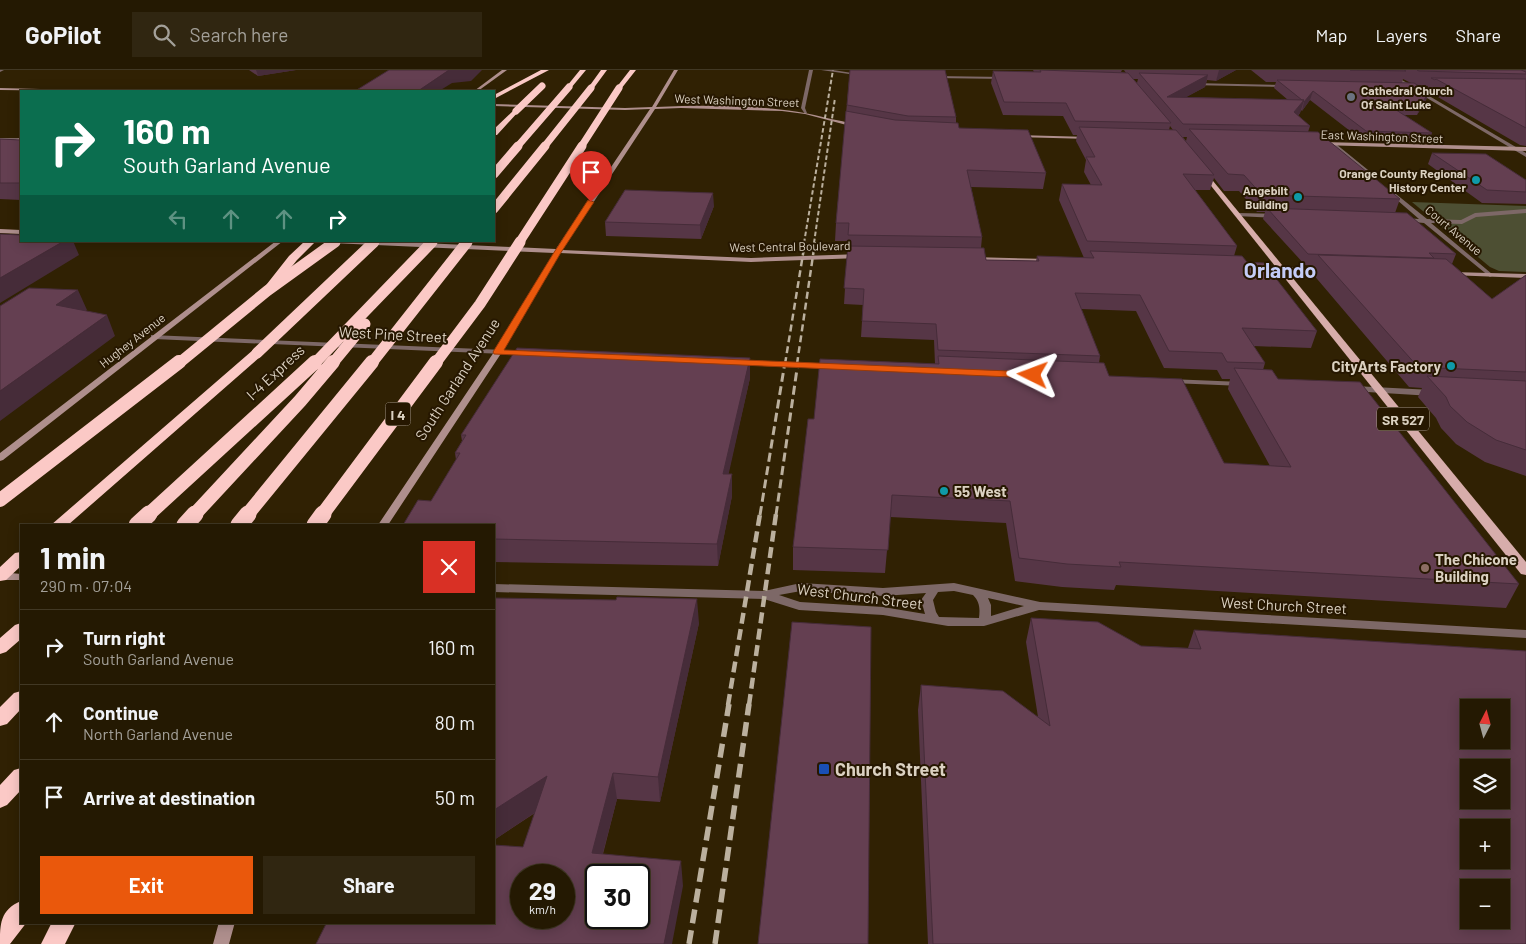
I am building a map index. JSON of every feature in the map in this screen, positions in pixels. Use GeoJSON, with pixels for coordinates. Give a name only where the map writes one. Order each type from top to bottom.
{"type":"FeatureCollection","features":[{"type":"Feature","properties":{"kind":"highway"},"geometry":{"type":"LineString","coordinates":[[495,173],[584,70]]}},
{"type":"Feature","properties":{"kind":"highway"},"geometry":{"type":"LineString","coordinates":[[495,208],[604,70]]}},
{"type":"Feature","properties":{"kind":"highway","name":"I 4"},"geometry":{"type":"LineString","coordinates":[[316,524],[480,304],[619,88],[633,70]]}},
{"type":"Feature","properties":{"kind":"highway"},"geometry":{"type":"LineString","coordinates":[[495,96],[548,77]]}},
{"type":"Feature","properties":{"kind":"highway"},"geometry":{"type":"LineString","coordinates":[[495,132],[548,77]]}},
{"type":"Feature","properties":{"kind":"highway"},"geometry":{"type":"LineString","coordinates":[[267,291],[293,258],[310,242]]}},
{"type":"Feature","properties":{"kind":"highway"},"geometry":{"type":"LineString","coordinates":[[0,500],[175,366],[267,291],[335,242]]}},
{"type":"Feature","properties":{"kind":"highway"},"geometry":{"type":"LineString","coordinates":[[60,524],[257,353],[374,242]]}},
{"type":"Feature","properties":{"kind":"highway","name":"I-4 Express"},"geometry":{"type":"LineString","coordinates":[[138,524],[305,372],[411,266],[432,242]]}},
{"type":"Feature","properties":{"kind":"highway"},"geometry":{"type":"LineString","coordinates":[[240,524],[309,442],[467,242]]}},
{"type":"Feature","properties":{"kind":"highway"},"geometry":{"type":"LineString","coordinates":[[186,524],[300,402],[365,325],[411,266]]}},
{"type":"Feature","properties":{"kind":"highway"},"geometry":{"type":"LineString","coordinates":[[0,576],[20,559]]}},
{"type":"Feature","properties":{"kind":"highway"},"geometry":{"type":"LineString","coordinates":[[0,648],[20,630]]}},
{"type":"Feature","properties":{"kind":"highway"},"geometry":{"type":"LineString","coordinates":[[0,719],[20,699]]}},
{"type":"Feature","properties":{"kind":"highway"},"geometry":{"type":"LineString","coordinates":[[0,799],[20,777]]}},
{"type":"Feature","properties":{"kind":"highway"},"geometry":{"type":"LineString","coordinates":[[0,938],[20,913]]}},
{"type":"Feature","properties":{"kind":"highway"},"geometry":{"type":"LineString","coordinates":[[53,944],[63,924]]}},
{"type":"Feature","properties":{"kind":"main road","name":"SR 527"},"geometry":{"type":"LineString","coordinates":[[1194,162],[1526,571]]}},
{"type":"Feature","properties":{"kind":"street"},"geometry":{"type":"LineString","coordinates":[[477,90],[505,70]]}},
{"type":"Feature","properties":{"kind":"street","name":"South Garland Avenue"},"geometry":{"type":"LineString","coordinates":[[384,524],[498,352],[558,251],[676,70]]}},
{"type":"Feature","properties":{"kind":"street"},"geometry":{"type":"LineString","coordinates":[[805,113],[804,108],[812,70]]}},
{"type":"Feature","properties":{"kind":"street"},"geometry":{"type":"LineString","coordinates":[[822,70],[866,75]]}},
{"type":"Feature","properties":{"kind":"street"},"geometry":{"type":"LineString","coordinates":[[1382,70],[1526,155]]}},
{"type":"Feature","properties":{"kind":"street"},"geometry":{"type":"LineString","coordinates":[[932,77],[1015,78]]}},
{"type":"Feature","properties":{"kind":"street"},"geometry":{"type":"LineString","coordinates":[[1183,83],[1291,86]]}},
{"type":"Feature","properties":{"kind":"street"},"geometry":{"type":"LineString","coordinates":[[1398,88],[1429,89]]}},
{"type":"Feature","properties":{"kind":"street"},"geometry":{"type":"LineString","coordinates":[[0,89],[40,90]]}},
{"type":"Feature","properties":{"kind":"street","name":"West Washington Street"},"geometry":{"type":"LineString","coordinates":[[495,101],[629,104],[653,108]]}},
{"type":"Feature","properties":{"kind":"street","name":"West Washington Street"},"geometry":{"type":"LineString","coordinates":[[495,105],[625,109],[774,110],[805,113],[863,128]]}},
{"type":"Feature","properties":{"kind":"street"},"geometry":{"type":"LineString","coordinates":[[1012,136],[1094,138]]}},
{"type":"Feature","properties":{"kind":"street"},"geometry":{"type":"LineString","coordinates":[[0,139],[20,139]]}},
{"type":"Feature","properties":{"kind":"street"},"geometry":{"type":"LineString","coordinates":[[0,145],[20,139]]}},
{"type":"Feature","properties":{"kind":"street","name":"East Washington Street"},"geometry":{"type":"LineString","coordinates":[[1318,144],[1526,149]]}},
{"type":"Feature","properties":{"kind":"street"},"geometry":{"type":"LineString","coordinates":[[1334,145],[1377,180]]}},
{"type":"Feature","properties":{"kind":"street","name":"Court Avenue"},"geometry":{"type":"LineString","coordinates":[[1389,190],[1490,275]]}},
{"type":"Feature","properties":{"kind":"street"},"geometry":{"type":"LineString","coordinates":[[1393,220],[1462,222],[1475,215],[1526,211]]}},
{"type":"Feature","properties":{"kind":"street"},"geometry":{"type":"LineString","coordinates":[[1238,215],[1285,216]]}},
{"type":"Feature","properties":{"kind":"street"},"geometry":{"type":"LineString","coordinates":[[0,231],[20,232]]}},
{"type":"Feature","properties":{"kind":"street","name":"Hughey Avenue"},"geometry":{"type":"LineString","coordinates":[[0,458],[279,242]]}},
{"type":"Feature","properties":{"kind":"street","name":"West Central Boulevard"},"geometry":{"type":"LineString","coordinates":[[355,242],[750,260],[867,256]]}},
{"type":"Feature","properties":{"kind":"street"},"geometry":{"type":"LineString","coordinates":[[960,259],[1057,262]]}},
{"type":"Feature","properties":{"kind":"street"},"geometry":{"type":"LineString","coordinates":[[1244,268],[1331,270]]}},
{"type":"Feature","properties":{"kind":"street"},"geometry":{"type":"LineString","coordinates":[[1442,274],[1526,276]]}},
{"type":"Feature","properties":{"kind":"street","name":"West Pine Street"},"geometry":{"type":"LineString","coordinates":[[154,337],[536,354]]}},
{"type":"Feature","properties":{"kind":"street"},"geometry":{"type":"LineString","coordinates":[[726,362],[840,367]]}},
{"type":"Feature","properties":{"kind":"street"},"geometry":{"type":"LineString","coordinates":[[1159,380],[1253,385]]}},
{"type":"Feature","properties":{"kind":"street"},"geometry":{"type":"LineString","coordinates":[[1340,388],[1437,393]]}},
{"type":"Feature","properties":{"kind":"street"},"geometry":{"type":"LineString","coordinates":[[0,576],[20,577]]}},
{"type":"Feature","properties":{"kind":"street","name":"West Church Street"},"geometry":{"type":"LineString","coordinates":[[495,588],[764,595],[801,587],[883,592],[954,587],[1040,606],[1526,634]]}},
{"type":"Feature","properties":{"kind":"street"},"geometry":{"type":"LineString","coordinates":[[935,588],[928,600],[930,613],[936,621]]}},
{"type":"Feature","properties":{"kind":"street"},"geometry":{"type":"LineString","coordinates":[[976,591],[985,602],[986,614],[984,622]]}},
{"type":"Feature","properties":{"kind":"street","name":"West Church Street"},"geometry":{"type":"LineString","coordinates":[[764,595],[799,606],[883,611],[936,621],[984,622],[1040,606]]}},
{"type":"Feature","properties":{"kind":"street"},"geometry":{"type":"LineString","coordinates":[[221,944],[226,924]]}},
{"type":"Feature","properties":{"kind":"green space"},"geometry":{"type":"Polygon","coordinates":[[[1412,202],[1526,206],[1526,272],[1499,271],[1490,267],[1412,202]]]}},
{"type":"Feature","properties":{"kind":"building"},"geometry":{"type":"Polygon","coordinates":[[[389,70],[449,70],[419,90],[357,90],[389,70]]]}},
{"type":"Feature","properties":{"kind":"building"},"geometry":{"type":"Polygon","coordinates":[[[850,70],[945,70],[956,117],[908,116],[847,105],[850,70]]]}},
{"type":"Feature","properties":{"kind":"building"},"geometry":{"type":"Polygon","coordinates":[[[1040,70],[1128,73],[1171,123],[1075,121],[1066,103],[1004,102],[993,71],[1041,72],[1040,70]]]}},
{"type":"Feature","properties":{"kind":"building"},"geometry":{"type":"Polygon","coordinates":[[[1350,70],[1404,70],[1406,71],[1350,70]]]}},
{"type":"Feature","properties":{"kind":"building"},"geometry":{"type":"Polygon","coordinates":[[[1417,70],[1521,70],[1526,72],[1526,74],[1419,71],[1417,70]]]}},
{"type":"Feature","properties":{"kind":"building"},"geometry":{"type":"Polygon","coordinates":[[[1139,73],[1208,75],[1167,97],[1304,100],[1294,112],[1310,126],[1183,124],[1139,73]]]}},
{"type":"Feature","properties":{"kind":"building"},"geometry":{"type":"Polygon","coordinates":[[[1431,78],[1526,79],[1526,128],[1436,79],[1431,78]]]}},
{"type":"Feature","properties":{"kind":"building"},"geometry":{"type":"Polygon","coordinates":[[[1277,80],[1414,83],[1429,92],[1420,106],[1390,106],[1432,133],[1366,131],[1313,91],[1304,102],[1304,100],[1277,80]]]}},
{"type":"Feature","properties":{"kind":"building"},"geometry":{"type":"Polygon","coordinates":[[[846,111],[895,120],[958,123],[959,128],[1028,130],[1046,173],[967,170],[982,237],[848,235],[849,223],[836,223],[846,111]]]}},
{"type":"Feature","properties":{"kind":"building"},"geometry":{"type":"Polygon","coordinates":[[[1079,127],[1176,130],[1214,175],[1183,174],[1237,246],[1087,241],[1062,184],[1102,185],[1086,157],[1095,157],[1079,127]]]}},
{"type":"Feature","properties":{"kind":"building"},"geometry":{"type":"Polygon","coordinates":[[[1189,129],[1318,132],[1400,199],[1262,195],[1244,175],[1228,174],[1189,129]]]}},
{"type":"Feature","properties":{"kind":"building"},"geometry":{"type":"Polygon","coordinates":[[[0,139],[20,140],[20,183],[0,183],[0,139]]]}},
{"type":"Feature","properties":{"kind":"building"},"geometry":{"type":"Polygon","coordinates":[[[1432,153],[1486,154],[1526,180],[1526,192],[1487,190],[1432,153]]]}},
{"type":"Feature","properties":{"kind":"building"},"geometry":{"type":"Polygon","coordinates":[[[625,190],[713,193],[700,225],[605,222],[625,190]]]}},
{"type":"Feature","properties":{"kind":"building"},"geometry":{"type":"Polygon","coordinates":[[[1267,208],[1407,213],[1456,254],[1429,253],[1434,258],[1308,254],[1267,208]]]}},
{"type":"Feature","properties":{"kind":"building"},"geometry":{"type":"Polygon","coordinates":[[[0,234],[20,235],[20,242],[62,242],[0,278],[0,234]]]}},
{"type":"Feature","properties":{"kind":"building"},"geometry":{"type":"Polygon","coordinates":[[[848,246],[984,248],[986,260],[1039,261],[1037,256],[1094,258],[1090,251],[1242,256],[1247,262],[1264,263],[1317,331],[1242,328],[1265,363],[1227,362],[1222,353],[1169,351],[1140,295],[1075,293],[1100,356],[938,350],[936,324],[862,321],[864,289],[844,288],[848,246]]]}},
{"type":"Feature","properties":{"kind":"building"},"geometry":{"type":"Polygon","coordinates":[[[1318,255],[1446,259],[1492,299],[1526,275],[1526,372],[1418,367],[1318,255]]]}},
{"type":"Feature","properties":{"kind":"building"},"geometry":{"type":"Polygon","coordinates":[[[29,288],[78,290],[56,305],[107,315],[0,391],[0,306],[29,288]]]}},
{"type":"Feature","properties":{"kind":"building"},"geometry":{"type":"Polygon","coordinates":[[[517,348],[750,358],[723,474],[732,474],[717,544],[495,539],[495,524],[404,524],[418,500],[431,501],[460,453],[455,453],[466,435],[461,435],[517,348]]]}},
{"type":"Feature","properties":{"kind":"building"},"geometry":{"type":"Polygon","coordinates":[[[938,356],[1104,363],[1109,376],[1182,379],[1224,463],[1291,467],[1234,368],[1272,370],[1278,379],[1360,382],[1519,584],[1119,562],[1121,567],[1067,564],[1019,558],[1010,501],[892,495],[888,550],[793,547],[808,419],[814,419],[820,359],[939,364],[938,356]]]}},
{"type":"Feature","properties":{"kind":"building"},"geometry":{"type":"Polygon","coordinates":[[[1427,376],[1526,381],[1526,450],[1496,440],[1467,422],[1450,406],[1446,397],[1427,376]]]}},
{"type":"Feature","properties":{"kind":"building"},"geometry":{"type":"Polygon","coordinates":[[[617,597],[697,599],[658,777],[613,773],[592,853],[681,861],[664,944],[316,944],[326,924],[495,924],[495,845],[523,847],[547,776],[495,809],[495,598],[616,600],[617,597]]]}},
{"type":"Feature","properties":{"kind":"building"},"geometry":{"type":"Polygon","coordinates":[[[1031,618],[1098,622],[1141,646],[1201,649],[1194,630],[1526,651],[1526,944],[933,944],[921,685],[1003,691],[1050,726],[1031,618]]]}},
{"type":"Feature","properties":{"kind":"building"},"geometry":{"type":"Polygon","coordinates":[[[792,622],[871,627],[868,944],[758,944],[792,622]]]}},
{"type":"Feature","properties":{"kind":"railway"},"geometry":{"type":"LineString","coordinates":[[804,243],[833,70]]}},
{"type":"Feature","properties":{"kind":"railway"},"geometry":{"type":"LineString","coordinates":[[814,243],[835,98]]}},
{"type":"Feature","properties":{"kind":"railway"},"geometry":{"type":"LineString","coordinates":[[785,364],[805,242]]}},
{"type":"Feature","properties":{"kind":"railway"},"geometry":{"type":"LineString","coordinates":[[797,364],[815,242]]}},
{"type":"Feature","properties":{"kind":"railway"},"geometry":{"type":"LineString","coordinates":[[760,515],[785,362]]}},
{"type":"Feature","properties":{"kind":"railway"},"geometry":{"type":"LineString","coordinates":[[776,515],[798,362]]}},
{"type":"Feature","properties":{"kind":"railway"},"geometry":{"type":"LineString","coordinates":[[728,705],[760,514]]}},
{"type":"Feature","properties":{"kind":"railway"},"geometry":{"type":"LineString","coordinates":[[749,705],[776,514]]}},
{"type":"Feature","properties":{"kind":"railway"},"geometry":{"type":"LineString","coordinates":[[689,944],[729,704]]}},
{"type":"Feature","properties":{"kind":"railway"},"geometry":{"type":"LineString","coordinates":[[715,944],[749,704]]}},
{"type":"Feature","properties":{"kind":"place","name":"Cathedral Church Of Saint Luke"},"geometry":{"type":"Point","coordinates":[1351,97]}},
{"type":"Feature","properties":{"kind":"place","name":"Orange County Regional History Center"},"geometry":{"type":"Point","coordinates":[1476,180]}},
{"type":"Feature","properties":{"kind":"place","name":"Angebilt Building"},"geometry":{"type":"Point","coordinates":[1298,197]}},
{"type":"Feature","properties":{"kind":"place","name":"CityArts Factory"},"geometry":{"type":"Point","coordinates":[1451,366]}},
{"type":"Feature","properties":{"kind":"place","name":"55 West"},"geometry":{"type":"Point","coordinates":[944,491]}},
{"type":"Feature","properties":{"kind":"place","name":"The Chicone Building"},"geometry":{"type":"Point","coordinates":[1425,568]}},
{"type":"Feature","properties":{"kind":"place","name":"Church Street"},"geometry":{"type":"Point","coordinates":[824,769]}},
{"type":"Feature","properties":{"kind":"district","name":"Orlando"},"geometry":{"type":"Point","coordinates":[1280,269]}},
{"type":"Feature","properties":{"kind":"route"},"geometry":{"type":"LineString","coordinates":[[591,202],[556,254],[498,352],[1033,375]]}}]}
